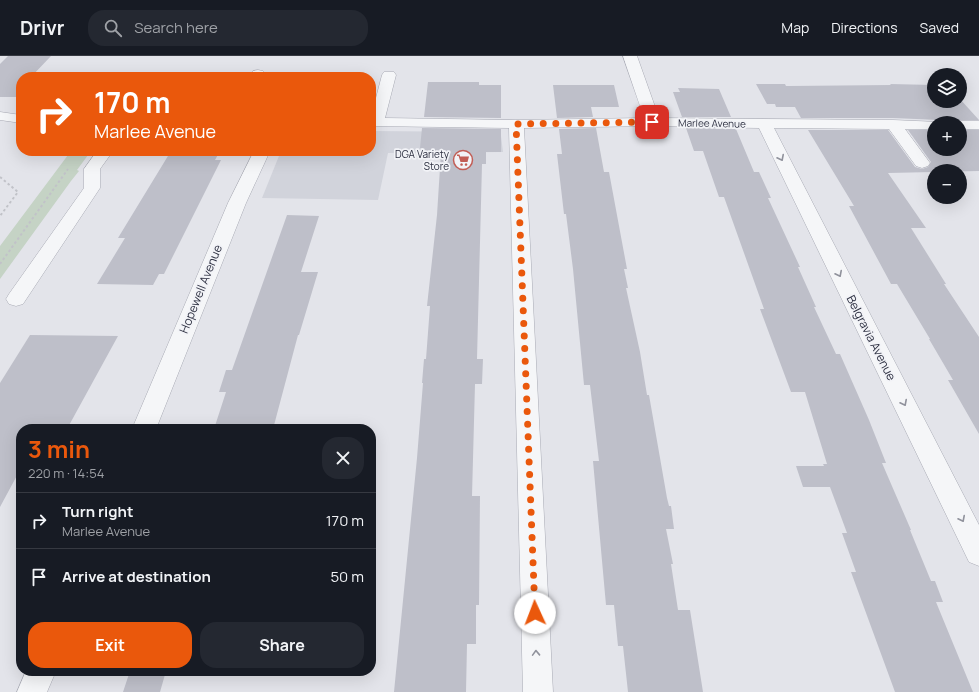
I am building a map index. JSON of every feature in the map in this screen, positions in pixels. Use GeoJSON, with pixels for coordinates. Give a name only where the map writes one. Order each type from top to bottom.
{"type":"FeatureCollection","features":[{"type":"Feature","properties":{"kind":"street"},"geometry":{"type":"LineString","coordinates":[[630,56],[652,122]]}},
{"type":"Feature","properties":{"kind":"street"},"geometry":{"type":"LineString","coordinates":[[376,116],[389,74]]}},
{"type":"Feature","properties":{"kind":"street"},"geometry":{"type":"LineString","coordinates":[[0,116],[16,118]]}},
{"type":"Feature","properties":{"kind":"street","name":"Marlee Avenue"},"geometry":{"type":"LineString","coordinates":[[376,122],[516,124],[652,122],[927,125]]}},
{"type":"Feature","properties":{"kind":"street"},"geometry":{"type":"LineString","coordinates":[[0,126],[16,123]]}},
{"type":"Feature","properties":{"kind":"street","name":"Belgravia Avenue"},"geometry":{"type":"LineString","coordinates":[[764,123],[979,553]]}},
{"type":"Feature","properties":{"kind":"street"},"geometry":{"type":"LineString","coordinates":[[516,124],[538,692]]}},
{"type":"Feature","properties":{"kind":"street"},"geometry":{"type":"LineString","coordinates":[[893,124],[922,163]]}},
{"type":"Feature","properties":{"kind":"street"},"geometry":{"type":"LineString","coordinates":[[967,125],[979,125]]}},
{"type":"Feature","properties":{"kind":"street"},"geometry":{"type":"LineString","coordinates":[[16,299],[92,188],[92,169],[101,156]]}},
{"type":"Feature","properties":{"kind":"street","name":"Hopewell Avenue"},"geometry":{"type":"LineString","coordinates":[[146,424],[237,203],[260,156]]}},
{"type":"Feature","properties":{"kind":"street"},"geometry":{"type":"LineString","coordinates":[[32,692],[39,676]]}},
{"type":"Feature","properties":{"kind":"path"},"geometry":{"type":"LineString","coordinates":[[0,264],[72,164]]}},
{"type":"Feature","properties":{"kind":"path"},"geometry":{"type":"LineString","coordinates":[[0,177],[18,192],[0,216]]}},
{"type":"Feature","properties":{"kind":"shaded area"},"geometry":{"type":"Polygon","coordinates":[[[376,131],[491,132],[501,136],[503,152],[388,153],[378,200],[262,198],[279,156],[376,156],[376,131]]]}},
{"type":"Feature","properties":{"kind":"green space"},"geometry":{"type":"Polygon","coordinates":[[[67,156],[87,156],[77,170],[79,171],[0,279],[0,246],[67,156]]]}},
{"type":"Feature","properties":{"kind":"building"},"geometry":{"type":"Polygon","coordinates":[[[8,56],[51,56],[36,72],[16,72],[16,97],[0,97],[0,64],[8,56]]]}},
{"type":"Feature","properties":{"kind":"building"},"geometry":{"type":"Polygon","coordinates":[[[428,82],[479,82],[479,85],[501,85],[501,118],[424,117],[428,82]]]}},
{"type":"Feature","properties":{"kind":"building"},"geometry":{"type":"Polygon","coordinates":[[[756,84],[785,84],[786,86],[927,85],[927,108],[967,108],[967,107],[979,120],[967,120],[967,116],[927,116],[927,119],[801,118],[795,107],[776,107],[775,104],[767,104],[756,84]]]}},
{"type":"Feature","properties":{"kind":"building"},"geometry":{"type":"Polygon","coordinates":[[[553,85],[614,85],[619,107],[591,107],[593,117],[557,118],[553,85]]]}},
{"type":"Feature","properties":{"kind":"building"},"geometry":{"type":"Polygon","coordinates":[[[678,88],[719,89],[731,117],[682,117],[673,92],[680,92],[678,88]]]}},
{"type":"Feature","properties":{"kind":"building"},"geometry":{"type":"Polygon","coordinates":[[[422,128],[501,129],[501,152],[486,152],[486,164],[482,164],[477,359],[483,359],[482,384],[475,384],[472,496],[480,496],[479,605],[476,605],[476,644],[467,644],[466,692],[394,692],[417,458],[424,359],[426,359],[430,306],[427,306],[437,215],[441,152],[423,152],[423,148],[420,148],[422,128]]]}},
{"type":"Feature","properties":{"kind":"building"},"geometry":{"type":"Polygon","coordinates":[[[596,128],[604,172],[609,172],[627,269],[624,269],[628,288],[626,288],[640,352],[647,395],[649,395],[667,498],[669,506],[671,506],[674,529],[666,529],[673,564],[671,564],[678,610],[690,610],[703,692],[628,692],[623,646],[618,646],[614,605],[606,605],[593,461],[599,461],[590,385],[584,385],[573,269],[566,214],[564,214],[557,154],[562,154],[559,129],[596,128]]]}},
{"type":"Feature","properties":{"kind":"building"},"geometry":{"type":"Polygon","coordinates":[[[686,128],[736,129],[754,172],[759,172],[771,198],[768,198],[800,267],[798,267],[816,307],[814,307],[836,354],[840,354],[869,420],[886,463],[882,463],[931,581],[935,581],[943,602],[936,602],[973,692],[895,692],[851,572],[856,572],[842,533],[847,533],[830,487],[803,487],[796,466],[824,466],[823,464],[827,464],[805,392],[791,392],[760,309],[764,309],[724,197],[719,197],[703,151],[694,151],[686,128]]]}},
{"type":"Feature","properties":{"kind":"building"},"geometry":{"type":"Polygon","coordinates":[[[808,130],[888,130],[915,167],[922,169],[927,167],[927,172],[888,173],[926,228],[911,228],[946,284],[944,284],[979,337],[979,434],[948,380],[953,380],[930,339],[897,284],[891,284],[849,206],[854,206],[808,130]]]}},
{"type":"Feature","properties":{"kind":"building"},"geometry":{"type":"Polygon","coordinates":[[[908,130],[927,130],[927,156],[967,156],[967,130],[979,130],[979,171],[967,171],[967,164],[930,164],[931,162],[908,130]]]}},
{"type":"Feature","properties":{"kind":"building"},"geometry":{"type":"Polygon","coordinates":[[[168,156],[217,156],[215,160],[221,160],[164,274],[159,274],[153,285],[97,284],[125,238],[118,238],[168,156]]]}},
{"type":"Feature","properties":{"kind":"building"},"geometry":{"type":"Polygon","coordinates":[[[287,215],[319,216],[301,272],[318,272],[298,335],[274,424],[216,424],[226,392],[219,392],[226,370],[232,370],[287,215]]]}},
{"type":"Feature","properties":{"kind":"building"},"geometry":{"type":"Polygon","coordinates":[[[30,335],[118,336],[70,424],[16,424],[16,477],[0,507],[0,383],[30,335]]]}},
{"type":"Feature","properties":{"kind":"building"},"geometry":{"type":"Polygon","coordinates":[[[128,676],[165,676],[160,692],[123,692],[128,676]]]}},
{"type":"Feature","properties":{"kind":"place","name":"DGA Variety Store"},"geometry":{"type":"Point","coordinates":[463,160]}},
{"type":"Feature","properties":{"kind":"route"},"geometry":{"type":"LineString","coordinates":[[535,613],[518,139],[516,124],[652,122]]}}]}
